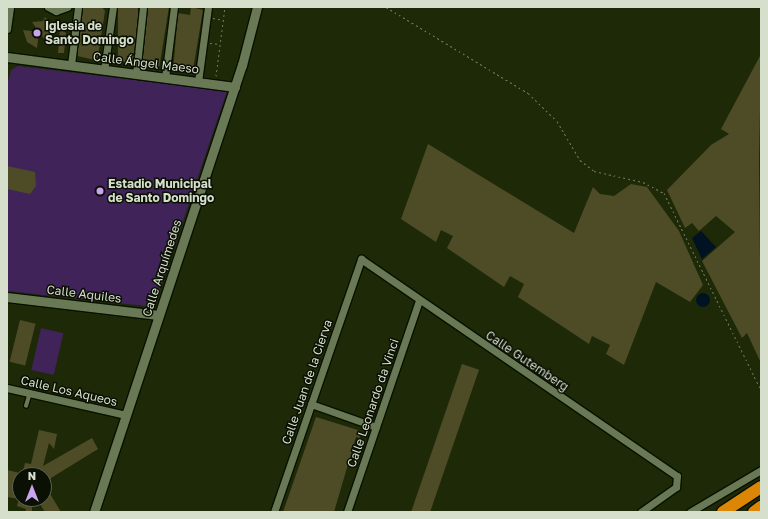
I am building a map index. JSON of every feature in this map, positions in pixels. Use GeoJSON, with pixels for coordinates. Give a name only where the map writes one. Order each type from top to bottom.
{"type":"FeatureCollection","features":[{"type":"Feature","properties":{"kind":"highway"},"geometry":{"type":"LineString","coordinates":[[723,512],[761,487]]}},
{"type":"Feature","properties":{"kind":"highway"},"geometry":{"type":"LineString","coordinates":[[754,512],[761,507]]}},
{"type":"Feature","properties":{"kind":"street"},"geometry":{"type":"LineString","coordinates":[[7,29],[10,7]]}},
{"type":"Feature","properties":{"kind":"street"},"geometry":{"type":"LineString","coordinates":[[48,7],[56,11],[67,7]]}},
{"type":"Feature","properties":{"kind":"street"},"geometry":{"type":"LineString","coordinates":[[71,65],[78,7]]}},
{"type":"Feature","properties":{"kind":"street"},"geometry":{"type":"LineString","coordinates":[[104,70],[113,7]]}},
{"type":"Feature","properties":{"kind":"street"},"geometry":{"type":"LineString","coordinates":[[136,74],[143,7]]}},
{"type":"Feature","properties":{"kind":"street"},"geometry":{"type":"LineString","coordinates":[[165,78],[174,7]]}},
{"type":"Feature","properties":{"kind":"street"},"geometry":{"type":"LineString","coordinates":[[198,82],[208,7]]}},
{"type":"Feature","properties":{"kind":"street","name":"Calle Arquímedes"},"geometry":{"type":"LineString","coordinates":[[94,512],[158,315],[235,87],[257,7]]}},
{"type":"Feature","properties":{"kind":"street","name":"Calle Ángel Maeso"},"geometry":{"type":"LineString","coordinates":[[7,57],[235,87]]}},
{"type":"Feature","properties":{"kind":"street","name":"Calle Gutemberg"},"geometry":{"type":"LineString","coordinates":[[361,259],[419,301],[677,476],[678,481],[676,487],[641,512]]}},
{"type":"Feature","properties":{"kind":"street","name":"Calle Juan de la Cierva"},"geometry":{"type":"LineString","coordinates":[[274,512],[361,259]]}},
{"type":"Feature","properties":{"kind":"street","name":"Calle Aquiles"},"geometry":{"type":"LineString","coordinates":[[7,297],[158,315]]}},
{"type":"Feature","properties":{"kind":"street","name":"Calle Leonardo da Vinci"},"geometry":{"type":"LineString","coordinates":[[347,512],[419,301]]}},
{"type":"Feature","properties":{"kind":"street","name":"Calle Los Aqueos"},"geometry":{"type":"LineString","coordinates":[[7,389],[126,415]]}},
{"type":"Feature","properties":{"kind":"street"},"geometry":{"type":"LineString","coordinates":[[311,404],[376,427]]}},
{"type":"Feature","properties":{"kind":"street"},"geometry":{"type":"LineString","coordinates":[[690,512],[761,470]]}},
{"type":"Feature","properties":{"kind":"lane"},"geometry":{"type":"LineString","coordinates":[[26,406],[30,393]]}},
{"type":"Feature","properties":{"kind":"path"},"geometry":{"type":"LineString","coordinates":[[215,84],[225,7]]}},
{"type":"Feature","properties":{"kind":"path"},"geometry":{"type":"LineString","coordinates":[[386,7],[528,92],[558,121],[586,166],[604,175],[643,182],[664,193],[761,390]]}},
{"type":"Feature","properties":{"kind":"path"},"geometry":{"type":"LineString","coordinates":[[207,17],[224,20]]}},
{"type":"Feature","properties":{"kind":"path"},"geometry":{"type":"LineString","coordinates":[[204,42],[220,44]]}},
{"type":"Feature","properties":{"kind":"shaded area","name":"Estadio Municipal de Santo Domingo"},"geometry":{"type":"Polygon","coordinates":[[[18,66],[227,91],[154,307],[7,291],[7,85],[11,70],[18,66]]]}},
{"type":"Feature","properties":{"kind":"shaded area"},"geometry":{"type":"Polygon","coordinates":[[[41,328],[63,333],[54,375],[31,370],[41,328]]]}},
{"type":"Feature","properties":{"kind":"water"},"geometry":{"type":"Polygon","coordinates":[[[701,231],[716,247],[702,259],[692,238],[701,231]]]}},
{"type":"Feature","properties":{"kind":"water"},"geometry":{"type":"Polygon","coordinates":[[[700,293],[706,293],[710,297],[710,303],[706,307],[700,307],[696,303],[696,297],[700,293]]]}},
{"type":"Feature","properties":{"kind":"building"},"geometry":{"type":"Polygon","coordinates":[[[83,7],[102,7],[105,11],[98,57],[95,60],[77,56],[83,7]]]}},
{"type":"Feature","properties":{"kind":"building"},"geometry":{"type":"Polygon","coordinates":[[[118,7],[138,7],[138,62],[118,62],[118,7]]]}},
{"type":"Feature","properties":{"kind":"building"},"geometry":{"type":"Polygon","coordinates":[[[148,7],[169,7],[159,69],[142,66],[148,7]]]}},
{"type":"Feature","properties":{"kind":"building"},"geometry":{"type":"Polygon","coordinates":[[[191,7],[203,10],[193,70],[173,71],[178,13],[190,15],[191,7]]]}},
{"type":"Feature","properties":{"kind":"building"},"geometry":{"type":"Polygon","coordinates":[[[45,17],[54,26],[46,41],[32,22],[43,21],[45,17]]]}},
{"type":"Feature","properties":{"kind":"building"},"geometry":{"type":"Polygon","coordinates":[[[60,28],[66,33],[64,53],[58,53],[60,28]]]}},
{"type":"Feature","properties":{"kind":"building"},"geometry":{"type":"Polygon","coordinates":[[[23,30],[39,32],[37,48],[27,42],[23,30]]]}},
{"type":"Feature","properties":{"kind":"building"},"geometry":{"type":"Polygon","coordinates":[[[761,54],[759,161],[761,363],[747,333],[742,338],[702,261],[735,232],[716,216],[699,231],[692,223],[685,228],[667,190],[711,145],[729,134],[721,129],[761,54]]]}},
{"type":"Feature","properties":{"kind":"building"},"geometry":{"type":"Polygon","coordinates":[[[428,144],[574,233],[593,187],[600,194],[614,196],[631,184],[647,187],[679,231],[703,285],[690,302],[656,282],[624,365],[606,354],[610,345],[592,336],[589,344],[518,297],[524,284],[510,276],[504,287],[447,248],[453,236],[441,230],[436,242],[401,219],[428,144]]]}},
{"type":"Feature","properties":{"kind":"building"},"geometry":{"type":"Polygon","coordinates":[[[7,166],[35,172],[36,186],[30,194],[7,189],[7,166]]]}},
{"type":"Feature","properties":{"kind":"building"},"geometry":{"type":"Polygon","coordinates":[[[20,320],[36,324],[25,366],[10,362],[20,320]]]}},
{"type":"Feature","properties":{"kind":"building"},"geometry":{"type":"Polygon","coordinates":[[[462,364],[479,370],[430,512],[411,512],[462,364]]]}},
{"type":"Feature","properties":{"kind":"building"},"geometry":{"type":"Polygon","coordinates":[[[316,417],[358,430],[360,438],[356,437],[334,512],[283,512],[316,417]]]}},
{"type":"Feature","properties":{"kind":"building"},"geometry":{"type":"Polygon","coordinates":[[[39,430],[57,434],[54,449],[49,443],[43,466],[92,438],[98,449],[52,477],[52,467],[24,467],[25,463],[31,464],[39,430]]]}},
{"type":"Feature","properties":{"kind":"building"},"geometry":{"type":"Polygon","coordinates":[[[7,470],[12,471],[12,498],[7,497],[7,470]]]}},
{"type":"Feature","properties":{"kind":"building"},"geometry":{"type":"Polygon","coordinates":[[[52,497],[61,512],[45,512],[42,507],[52,507],[52,497]]]}},
{"type":"Feature","properties":{"kind":"building"},"geometry":{"type":"Polygon","coordinates":[[[20,507],[32,507],[32,512],[25,512],[26,509],[20,507]]]}},
{"type":"Feature","properties":{"kind":"place","name":"Iglesia de Santo Domingo"},"geometry":{"type":"Point","coordinates":[37,33]}},
{"type":"Feature","properties":{"kind":"place","name":"Estadio Municipal de Santo Domingo"},"geometry":{"type":"Point","coordinates":[100,191]}}]}
